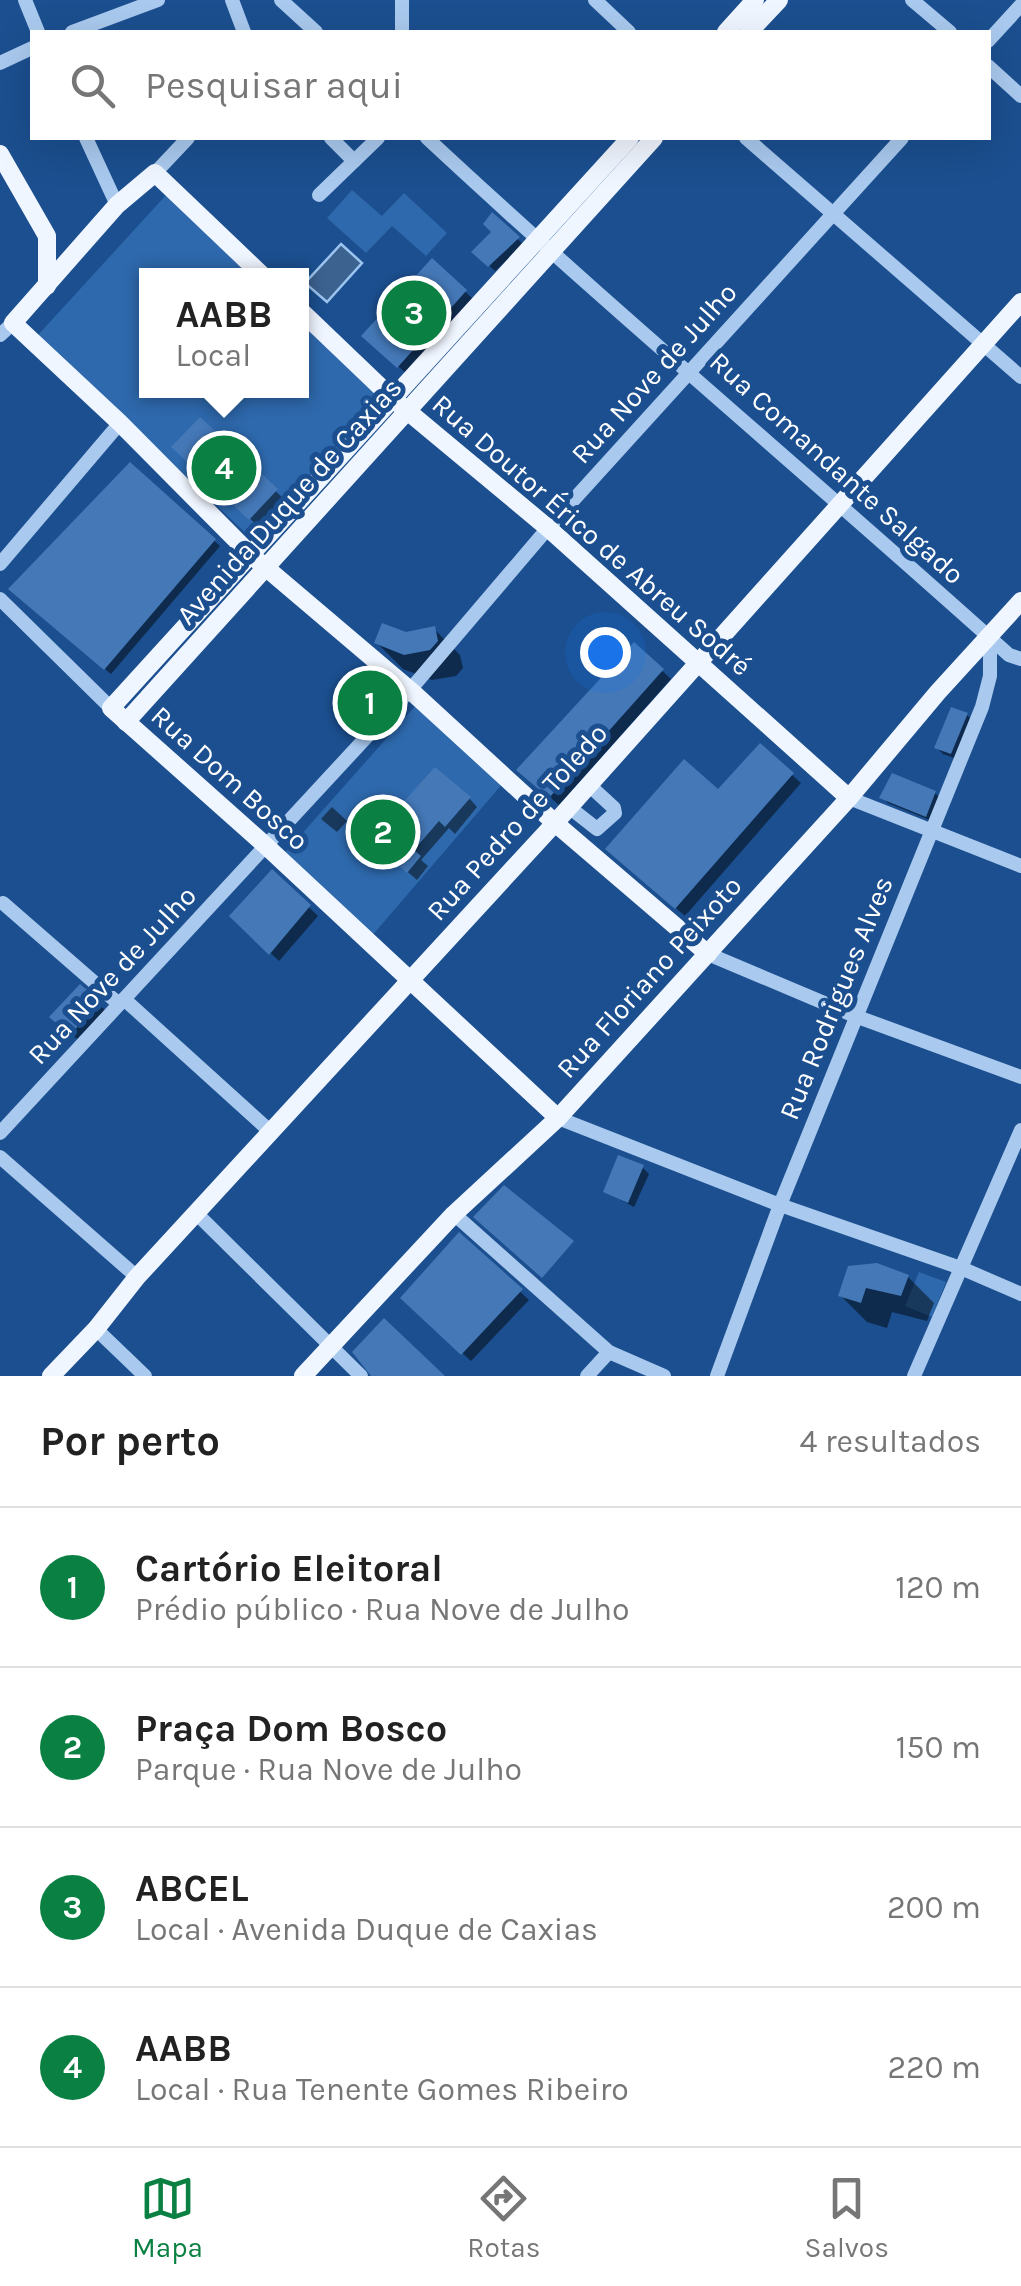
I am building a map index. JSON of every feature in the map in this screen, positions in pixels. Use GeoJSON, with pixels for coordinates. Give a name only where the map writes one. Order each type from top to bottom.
{"type":"FeatureCollection","features":[{"type":"Feature","properties":{"kind":"main road"},"geometry":{"type":"LineString","coordinates":[[728,30],[755,0]]}},
{"type":"Feature","properties":{"kind":"main road"},"geometry":{"type":"LineString","coordinates":[[752,30],[779,0]]}},
{"type":"Feature","properties":{"kind":"main road","name":"Avenida Duque de Caxias"},"geometry":{"type":"LineString","coordinates":[[544,246],[628,140]]}},
{"type":"Feature","properties":{"kind":"main road","name":"Avenida Duque de Caxias"},"geometry":{"type":"LineString","coordinates":[[126,722],[258,562],[544,246],[652,140]]}},
{"type":"Feature","properties":{"kind":"main road"},"geometry":{"type":"LineString","coordinates":[[0,154],[47,236],[47,286]]}},
{"type":"Feature","properties":{"kind":"main road"},"geometry":{"type":"LineString","coordinates":[[255,268],[155,172],[117,205],[6,329],[120,423],[258,562],[410,690],[555,823],[708,954]]}},
{"type":"Feature","properties":{"kind":"main road"},"geometry":{"type":"LineString","coordinates":[[47,236],[82,248]]}},
{"type":"Feature","properties":{"kind":"main road","name":"Rua Pedro de Toledo"},"geometry":{"type":"LineString","coordinates":[[51,1376],[555,823],[1021,302]]}},
{"type":"Feature","properties":{"kind":"main road","name":"Rua Doutor Érico de Abreu Sodré"},"geometry":{"type":"LineString","coordinates":[[309,319],[849,798]]}},
{"type":"Feature","properties":{"kind":"main road","name":"Avenida Duque de Caxias"},"geometry":{"type":"LineString","coordinates":[[111,708],[258,562]]}},
{"type":"Feature","properties":{"kind":"main road","name":"Rua Floriano Peixoto"},"geometry":{"type":"LineString","coordinates":[[302,1376],[454,1214],[558,1118],[849,798],[1021,601]]}},
{"type":"Feature","properties":{"kind":"main road","name":"Rua Dom Bosco"},"geometry":{"type":"LineString","coordinates":[[111,708],[558,1118]]}},
{"type":"Feature","properties":{"kind":"street"},"geometry":{"type":"LineString","coordinates":[[25,0],[37,30]]}},
{"type":"Feature","properties":{"kind":"street"},"geometry":{"type":"LineString","coordinates":[[77,30],[158,0]]}},
{"type":"Feature","properties":{"kind":"street"},"geometry":{"type":"LineString","coordinates":[[232,0],[243,30]]}},
{"type":"Feature","properties":{"kind":"street"},"geometry":{"type":"LineString","coordinates":[[281,0],[314,30]]}},
{"type":"Feature","properties":{"kind":"street"},"geometry":{"type":"LineString","coordinates":[[595,0],[627,30]]}},
{"type":"Feature","properties":{"kind":"street"},"geometry":{"type":"LineString","coordinates":[[912,0],[948,30]]}},
{"type":"Feature","properties":{"kind":"street"},"geometry":{"type":"LineString","coordinates":[[402,30],[405,4]]}},
{"type":"Feature","properties":{"kind":"street"},"geometry":{"type":"LineString","coordinates":[[991,39],[1021,5]]}},
{"type":"Feature","properties":{"kind":"street"},"geometry":{"type":"LineString","coordinates":[[290,30],[301,18]]}},
{"type":"Feature","properties":{"kind":"street"},"geometry":{"type":"LineString","coordinates":[[0,63],[30,49]]}},
{"type":"Feature","properties":{"kind":"street"},"geometry":{"type":"LineString","coordinates":[[991,69],[1021,96]]}},
{"type":"Feature","properties":{"kind":"street"},"geometry":{"type":"LineString","coordinates":[[87,140],[117,205]]}},
{"type":"Feature","properties":{"kind":"street"},"geometry":{"type":"LineString","coordinates":[[155,172],[186,140]]}},
{"type":"Feature","properties":{"kind":"street"},"geometry":{"type":"LineString","coordinates":[[332,140],[354,161]]}},
{"type":"Feature","properties":{"kind":"street"},"geometry":{"type":"LineString","coordinates":[[320,195],[376,140]]}},
{"type":"Feature","properties":{"kind":"street","name":"Rua Comandante Salgado"},"geometry":{"type":"LineString","coordinates":[[430,140],[544,246],[1009,655],[1021,659]]}},
{"type":"Feature","properties":{"kind":"street"},"geometry":{"type":"LineString","coordinates":[[748,140],[1021,377]]}},
{"type":"Feature","properties":{"kind":"street","name":"Rua Nove de Julho"},"geometry":{"type":"LineString","coordinates":[[0,1133],[410,690],[548,528],[900,140]]}},
{"type":"Feature","properties":{"kind":"street"},"geometry":{"type":"LineString","coordinates":[[0,564],[120,423]]}},
{"type":"Feature","properties":{"kind":"street","name":"Rua Dom Bosco"},"geometry":{"type":"LineString","coordinates":[[0,599],[111,708]]}},
{"type":"Feature","properties":{"kind":"street","name":"Rua Rodrigues Alves"},"geometry":{"type":"LineString","coordinates":[[717,1376],[780,1205],[982,707],[990,676],[990,638]]}},
{"type":"Feature","properties":{"kind":"street"},"geometry":{"type":"LineString","coordinates":[[570,806],[596,829],[615,813],[588,785]]}},
{"type":"Feature","properties":{"kind":"street"},"geometry":{"type":"LineString","coordinates":[[849,798],[1021,866]]}},
{"type":"Feature","properties":{"kind":"street"},"geometry":{"type":"LineString","coordinates":[[3,903],[272,1133]]}},
{"type":"Feature","properties":{"kind":"street"},"geometry":{"type":"LineString","coordinates":[[708,954],[855,1016],[1021,1077]]}},
{"type":"Feature","properties":{"kind":"street"},"geometry":{"type":"LineString","coordinates":[[558,1118],[1021,1294]]}},
{"type":"Feature","properties":{"kind":"street"},"geometry":{"type":"LineString","coordinates":[[914,1376],[1021,1130]]}},
{"type":"Feature","properties":{"kind":"street"},"geometry":{"type":"LineString","coordinates":[[0,1157],[138,1277]]}},
{"type":"Feature","properties":{"kind":"street"},"geometry":{"type":"LineString","coordinates":[[197,1214],[362,1376]]}},
{"type":"Feature","properties":{"kind":"street"},"geometry":{"type":"LineString","coordinates":[[454,1214],[608,1352],[664,1376]]}},
{"type":"Feature","properties":{"kind":"street"},"geometry":{"type":"LineString","coordinates":[[96,1330],[145,1376]]}},
{"type":"Feature","properties":{"kind":"street"},"geometry":{"type":"LineString","coordinates":[[587,1376],[608,1352]]}},
{"type":"Feature","properties":{"kind":"shaded area"},"geometry":{"type":"Polygon","coordinates":[[[352,190],[382,216],[404,193],[447,233],[426,256],[392,226],[366,253],[327,218],[352,190]]]}},
{"type":"Feature","properties":{"kind":"shaded area"},"geometry":{"type":"Polygon","coordinates":[[[167,194],[248,268],[139,268],[139,398],[309,398],[309,325],[390,400],[258,545],[38,335],[167,194]]]}},
{"type":"Feature","properties":{"kind":"shaded area"},"geometry":{"type":"Polygon","coordinates":[[[341,244],[362,263],[327,302],[309,286],[309,279],[341,244]]]}},
{"type":"Feature","properties":{"kind":"shaded area"},"geometry":{"type":"Polygon","coordinates":[[[417,704],[504,782],[371,937],[283,855],[417,704]]]}},
{"type":"Feature","properties":{"kind":"shaded area"},"geometry":{"type":"Polygon","coordinates":[[[919,1272],[946,1282],[932,1317],[905,1306],[919,1272]]]}},
{"type":"Feature","properties":{"kind":"building"},"geometry":{"type":"Polygon","coordinates":[[[492,212],[520,237],[488,267],[471,252],[491,232],[483,224],[492,212]]]}},
{"type":"Feature","properties":{"kind":"building"},"geometry":{"type":"Polygon","coordinates":[[[432,258],[467,290],[397,368],[361,336],[432,258]]]}},
{"type":"Feature","properties":{"kind":"building"},"geometry":{"type":"Polygon","coordinates":[[[200,417],[278,489],[249,520],[171,447],[200,417]]]}},
{"type":"Feature","properties":{"kind":"building"},"geometry":{"type":"Polygon","coordinates":[[[130,462],[216,539],[104,670],[8,589],[130,462]]]}},
{"type":"Feature","properties":{"kind":"building"},"geometry":{"type":"Polygon","coordinates":[[[382,623],[406,632],[435,626],[438,641],[430,650],[404,655],[374,643],[382,623]]]}},
{"type":"Feature","properties":{"kind":"building"},"geometry":{"type":"Polygon","coordinates":[[[634,642],[664,669],[549,798],[516,770],[634,642]]]}},
{"type":"Feature","properties":{"kind":"building"},"geometry":{"type":"Polygon","coordinates":[[[375,676],[393,692],[358,730],[341,715],[375,676]]]}},
{"type":"Feature","properties":{"kind":"building"},"geometry":{"type":"Polygon","coordinates":[[[951,707],[968,713],[951,754],[934,748],[951,707]]]}},
{"type":"Feature","properties":{"kind":"building"},"geometry":{"type":"Polygon","coordinates":[[[760,743],[794,773],[675,909],[605,849],[684,759],[718,789],[760,743]]]}},
{"type":"Feature","properties":{"kind":"building"},"geometry":{"type":"Polygon","coordinates":[[[435,767],[471,797],[445,827],[439,821],[414,850],[421,856],[407,873],[369,840],[435,767]]]}},
{"type":"Feature","properties":{"kind":"building"},"geometry":{"type":"Polygon","coordinates":[[[892,773],[936,791],[926,817],[879,798],[892,773]]]}},
{"type":"Feature","properties":{"kind":"building"},"geometry":{"type":"Polygon","coordinates":[[[272,869],[311,905],[269,955],[229,916],[272,869]]]}},
{"type":"Feature","properties":{"kind":"building"},"geometry":{"type":"Polygon","coordinates":[[[80,984],[101,1002],[70,1035],[49,1017],[80,984]]]}},
{"type":"Feature","properties":{"kind":"building"},"geometry":{"type":"Polygon","coordinates":[[[618,1155],[644,1165],[628,1203],[603,1192],[618,1155]]]}},
{"type":"Feature","properties":{"kind":"building"},"geometry":{"type":"Polygon","coordinates":[[[504,1185],[574,1241],[542,1278],[473,1217],[504,1185]]]}},
{"type":"Feature","properties":{"kind":"building"},"geometry":{"type":"Polygon","coordinates":[[[459,1232],[523,1289],[461,1355],[400,1298],[459,1232]]]}},
{"type":"Feature","properties":{"kind":"building"},"geometry":{"type":"Polygon","coordinates":[[[877,1263],[909,1275],[901,1296],[866,1288],[861,1303],[838,1296],[848,1266],[877,1263]]]}},
{"type":"Feature","properties":{"kind":"building"},"geometry":{"type":"Polygon","coordinates":[[[384,1318],[445,1376],[371,1376],[352,1352],[384,1318]]]}},
{"type":"Feature","properties":{"kind":"place","name":"ABCEL"},"geometry":{"type":"Point","coordinates":[414,313]}},
{"type":"Feature","properties":{"kind":"place","name":"AABB"},"geometry":{"type":"Point","coordinates":[224,468]}},
{"type":"Feature","properties":{"kind":"place","name":"Cartório Eleitoral"},"geometry":{"type":"Point","coordinates":[370,703]}},
{"type":"Feature","properties":{"kind":"place","name":"Praça Dom Bosco"},"geometry":{"type":"Point","coordinates":[383,832]}}]}
